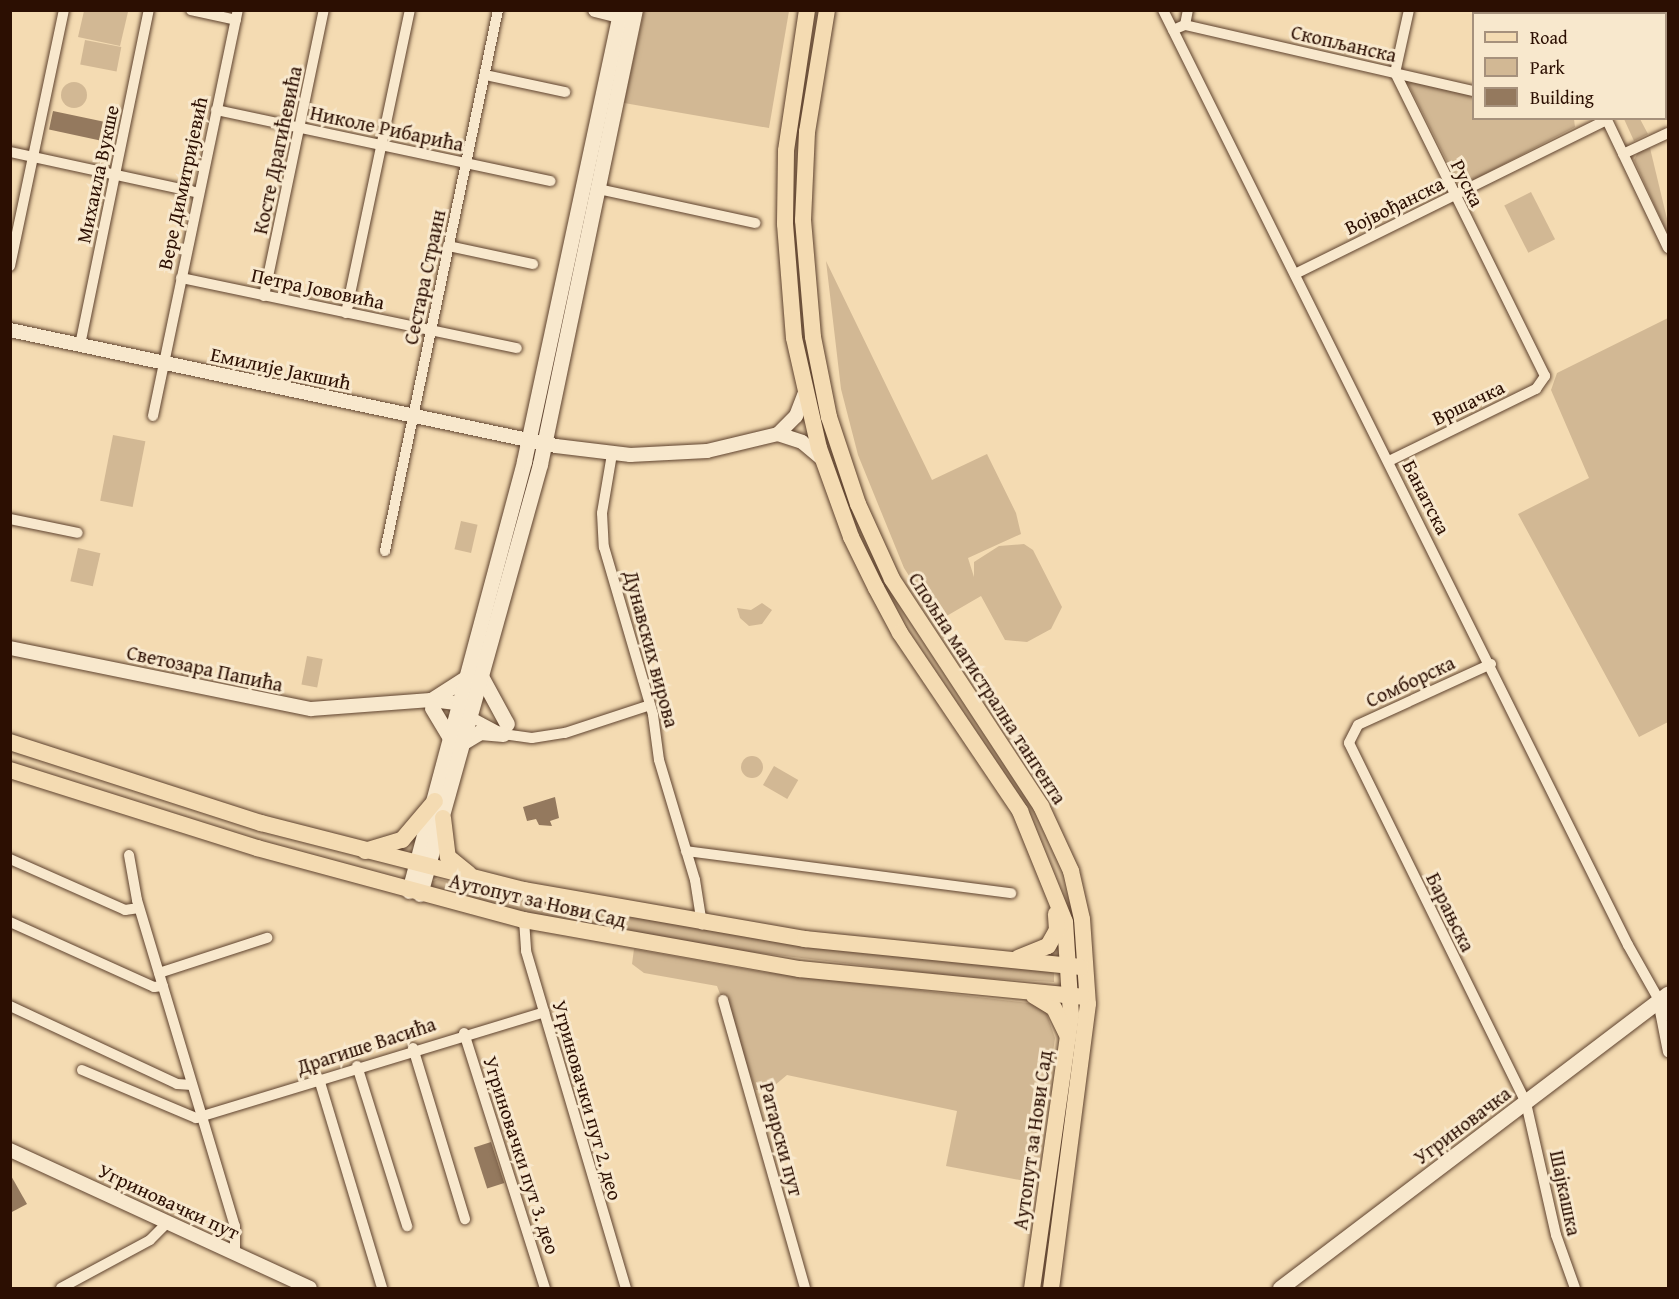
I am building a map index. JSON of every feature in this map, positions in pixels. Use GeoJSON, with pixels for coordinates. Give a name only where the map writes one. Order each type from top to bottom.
{"type":"FeatureCollection","features":[{"type":"Feature","properties":{"kind":"main road","name":"Спољна магистрална тангента"},"geometry":{"type":"LineString","coordinates":[[807,10],[791,105],[784,191],[788,284],[805,393],[822,459],[851,537],[895,624],[1020,811],[1052,884],[1065,922],[1071,966]]}},
{"type":"Feature","properties":{"kind":"main road","name":"Спољна магистрална тангента"},"geometry":{"type":"LineString","coordinates":[[826,10],[808,124],[802,220],[813,337],[829,417],[858,504],[892,579],[1051,826],[1077,893],[1088,967]]}},
{"type":"Feature","properties":{"kind":"main road"},"geometry":{"type":"LineString","coordinates":[[458,740],[431,704],[474,677],[544,444],[598,189],[628,14]]}},
{"type":"Feature","properties":{"kind":"main road"},"geometry":{"type":"LineString","coordinates":[[421,866],[443,819],[458,740],[628,14]]}},
{"type":"Feature","properties":{"kind":"main road"},"geometry":{"type":"LineString","coordinates":[[415,892],[435,801],[458,740],[480,732],[505,729],[474,677]]}},
{"type":"Feature","properties":{"kind":"main road","name":"Аутопут за Нови Сад"},"geometry":{"type":"LineString","coordinates":[[10,742],[363,851],[487,881],[702,924],[1006,961],[1088,967],[1068,1037],[1032,1288]]}},
{"type":"Feature","properties":{"kind":"main road","name":"Аутопут за Нови Сад"},"geometry":{"type":"LineString","coordinates":[[10,770],[415,892],[524,920],[733,960],[1080,997]]}},
{"type":"Feature","properties":{"kind":"main road"},"geometry":{"type":"LineString","coordinates":[[363,851],[402,840],[435,801]]}},
{"type":"Feature","properties":{"kind":"main road"},"geometry":{"type":"LineString","coordinates":[[443,819],[448,857],[465,872],[487,881]]}},
{"type":"Feature","properties":{"kind":"main road"},"geometry":{"type":"LineString","coordinates":[[1006,961],[1038,952],[1052,941],[1057,923],[1052,884]]}},
{"type":"Feature","properties":{"kind":"main road","name":"Аутопут за Нови Сад"},"geometry":{"type":"LineString","coordinates":[[1052,1288],[1080,997],[1071,966]]}},
{"type":"Feature","properties":{"kind":"main road"},"geometry":{"type":"LineString","coordinates":[[1024,992],[1054,1008],[1068,1037]]}},
{"type":"Feature","properties":{"kind":"main road","name":"Угриновачка"},"geometry":{"type":"LineString","coordinates":[[1280,1288],[1663,997]]}},
{"type":"Feature","properties":{"kind":"street"},"geometry":{"type":"LineString","coordinates":[[10,266],[64,10]]}},
{"type":"Feature","properties":{"kind":"street","name":"Михаила Вукше"},"geometry":{"type":"LineString","coordinates":[[80,345],[149,10]]}},
{"type":"Feature","properties":{"kind":"street"},"geometry":{"type":"LineString","coordinates":[[191,10],[237,15]]}},
{"type":"Feature","properties":{"kind":"street","name":"Косте Драгићевића"},"geometry":{"type":"LineString","coordinates":[[264,296],[324,10]]}},
{"type":"Feature","properties":{"kind":"street"},"geometry":{"type":"LineString","coordinates":[[346,313],[410,10]]}},
{"type":"Feature","properties":{"kind":"street","name":"Сестара Страин"},"geometry":{"type":"LineString","coordinates":[[386,551],[498,10]]}},
{"type":"Feature","properties":{"kind":"street"},"geometry":{"type":"LineString","coordinates":[[595,10],[628,14]]}},
{"type":"Feature","properties":{"kind":"street","name":"Банатска"},"geometry":{"type":"LineString","coordinates":[[1163,10],[1491,664],[1663,997]]}},
{"type":"Feature","properties":{"kind":"street"},"geometry":{"type":"LineString","coordinates":[[1173,30],[1185,25],[1188,10]]}},
{"type":"Feature","properties":{"kind":"street"},"geometry":{"type":"LineString","coordinates":[[1395,73],[1409,10]]}},
{"type":"Feature","properties":{"kind":"street","name":"Вере Димитријевић"},"geometry":{"type":"LineString","coordinates":[[153,416],[237,15]]}},
{"type":"Feature","properties":{"kind":"street","name":"Скопљанска"},"geometry":{"type":"LineString","coordinates":[[1185,25],[1472,91]]}},
{"type":"Feature","properties":{"kind":"street","name":"Руска"},"geometry":{"type":"LineString","coordinates":[[1395,73],[1454,195],[1543,363]]}},
{"type":"Feature","properties":{"kind":"street"},"geometry":{"type":"LineString","coordinates":[[485,75],[565,92]]}},
{"type":"Feature","properties":{"kind":"street","name":"Николе Рибарића"},"geometry":{"type":"LineString","coordinates":[[216,110],[551,181]]}},
{"type":"Feature","properties":{"kind":"street","name":"Војвођанска"},"geometry":{"type":"LineString","coordinates":[[1295,274],[1602,120]]}},
{"type":"Feature","properties":{"kind":"street"},"geometry":{"type":"LineString","coordinates":[[1605,120],[1668,248]]}},
{"type":"Feature","properties":{"kind":"street"},"geometry":{"type":"LineString","coordinates":[[1623,154],[1668,133]]}},
{"type":"Feature","properties":{"kind":"street"},"geometry":{"type":"LineString","coordinates":[[10,152],[198,193]]}},
{"type":"Feature","properties":{"kind":"street"},"geometry":{"type":"LineString","coordinates":[[598,189],[755,223]]}},
{"type":"Feature","properties":{"kind":"street"},"geometry":{"type":"LineString","coordinates":[[448,246],[533,264]]}},
{"type":"Feature","properties":{"kind":"street","name":"Петра Јововића"},"geometry":{"type":"LineString","coordinates":[[181,278],[518,348]]}},
{"type":"Feature","properties":{"kind":"street","name":"Емилије Јакшић"},"geometry":{"type":"LineString","coordinates":[[10,330],[544,444]]}},
{"type":"Feature","properties":{"kind":"street","name":"Вршачка"},"geometry":{"type":"LineString","coordinates":[[1389,461],[1536,389],[1545,376],[1543,363]]}},
{"type":"Feature","properties":{"kind":"street"},"geometry":{"type":"LineString","coordinates":[[778,435],[796,416],[805,393]]}},
{"type":"Feature","properties":{"kind":"street"},"geometry":{"type":"LineString","coordinates":[[544,444],[612,454],[692,453],[778,435],[802,442],[822,459]]}},
{"type":"Feature","properties":{"kind":"street","name":"Дунавских вирова"},"geometry":{"type":"LineString","coordinates":[[612,454],[602,537],[650,705],[659,760],[686,851],[702,924]]}},
{"type":"Feature","properties":{"kind":"street"},"geometry":{"type":"LineString","coordinates":[[10,519],[78,533]]}},
{"type":"Feature","properties":{"kind":"street","name":"Светозара Папића"},"geometry":{"type":"LineString","coordinates":[[10,648],[300,707],[332,710],[431,704],[466,709]]}},
{"type":"Feature","properties":{"kind":"street","name":"Сомборска"},"geometry":{"type":"LineString","coordinates":[[1349,736],[1368,720],[1491,664]]}},
{"type":"Feature","properties":{"kind":"street"},"geometry":{"type":"LineString","coordinates":[[466,709],[522,739],[553,735],[650,705]]}},
{"type":"Feature","properties":{"kind":"street","name":"Барањска"},"geometry":{"type":"LineString","coordinates":[[1349,736],[1526,1103]]}},
{"type":"Feature","properties":{"kind":"street"},"geometry":{"type":"LineString","coordinates":[[686,851],[1011,893]]}},
{"type":"Feature","properties":{"kind":"street"},"geometry":{"type":"LineString","coordinates":[[129,855],[140,908],[235,1226],[235,1253]]}},
{"type":"Feature","properties":{"kind":"street"},"geometry":{"type":"LineString","coordinates":[[10,859],[125,910],[140,908]]}},
{"type":"Feature","properties":{"kind":"street","name":"Угриновачки пут 2. део"},"geometry":{"type":"LineString","coordinates":[[524,920],[526,951],[626,1288]]}},
{"type":"Feature","properties":{"kind":"street"},"geometry":{"type":"LineString","coordinates":[[10,922],[154,987],[163,986]]}},
{"type":"Feature","properties":{"kind":"street"},"geometry":{"type":"LineString","coordinates":[[159,973],[267,938]]}},
{"type":"Feature","properties":{"kind":"street"},"geometry":{"type":"LineString","coordinates":[[1663,997],[1668,1016]]}},
{"type":"Feature","properties":{"kind":"street"},"geometry":{"type":"LineString","coordinates":[[1663,997],[1668,1052]]}},
{"type":"Feature","properties":{"kind":"street","name":"Ратарски пут"},"geometry":{"type":"LineString","coordinates":[[723,1000],[805,1288]]}},
{"type":"Feature","properties":{"kind":"street"},"geometry":{"type":"LineString","coordinates":[[10,1006],[177,1084],[192,1085]]}},
{"type":"Feature","properties":{"kind":"street","name":"Драгише Васића"},"geometry":{"type":"LineString","coordinates":[[201,1118],[413,1048],[544,1012]]}},
{"type":"Feature","properties":{"kind":"street","name":"Угриновачки пут 3. део"},"geometry":{"type":"LineString","coordinates":[[464,1033],[545,1288]]}},
{"type":"Feature","properties":{"kind":"street"},"geometry":{"type":"LineString","coordinates":[[413,1048],[465,1219]]}},
{"type":"Feature","properties":{"kind":"street"},"geometry":{"type":"LineString","coordinates":[[357,1066],[407,1226]]}},
{"type":"Feature","properties":{"kind":"street"},"geometry":{"type":"LineString","coordinates":[[82,1070],[193,1118],[201,1118]]}},
{"type":"Feature","properties":{"kind":"street"},"geometry":{"type":"LineString","coordinates":[[320,1079],[382,1288]]}},
{"type":"Feature","properties":{"kind":"street","name":"Шајкашка"},"geometry":{"type":"LineString","coordinates":[[1526,1103],[1556,1235],[1575,1288]]}},
{"type":"Feature","properties":{"kind":"street","name":"Угриновачки пут"},"geometry":{"type":"LineString","coordinates":[[10,1150],[310,1288]]}},
{"type":"Feature","properties":{"kind":"street"},"geometry":{"type":"LineString","coordinates":[[61,1288],[150,1240],[168,1222]]}},
{"type":"Feature","properties":{"kind":"green space"},"geometry":{"type":"Polygon","coordinates":[[[84,11],[128,12],[120,46],[78,37],[84,11]]]}},
{"type":"Feature","properties":{"kind":"green space"},"geometry":{"type":"Polygon","coordinates":[[[644,11],[789,11],[769,128],[624,103],[644,11]]]}},
{"type":"Feature","properties":{"kind":"green space"},"geometry":{"type":"Polygon","coordinates":[[[85,40],[121,47],[117,72],[80,65],[85,40]]]}},
{"type":"Feature","properties":{"kind":"green space"},"geometry":{"type":"Polygon","coordinates":[[[74,82],[84,85],[87,95],[84,105],[74,108],[64,105],[61,95],[64,85],[74,82]]]}},
{"type":"Feature","properties":{"kind":"green space"},"geometry":{"type":"Polygon","coordinates":[[[1411,82],[1472,96],[1472,120],[1574,120],[1575,127],[1460,187],[1408,84],[1411,82]]]}},
{"type":"Feature","properties":{"kind":"green space"},"geometry":{"type":"Polygon","coordinates":[[[1624,120],[1641,120],[1648,134],[1634,141],[1624,120]]]}},
{"type":"Feature","properties":{"kind":"green space"},"geometry":{"type":"Polygon","coordinates":[[[1650,148],[1668,223],[1668,235],[1634,160],[1638,152],[1650,148]]]}},
{"type":"Feature","properties":{"kind":"green space"},"geometry":{"type":"Polygon","coordinates":[[[1531,192],[1555,239],[1528,253],[1504,206],[1531,192]]]}},
{"type":"Feature","properties":{"kind":"green space"},"geometry":{"type":"Polygon","coordinates":[[[826,261],[932,480],[987,454],[1016,513],[1021,534],[968,558],[974,577],[974,562],[999,546],[1024,544],[1033,550],[1062,607],[1051,629],[1027,642],[1005,640],[981,596],[938,621],[904,568],[858,455],[841,389],[826,261]]]}},
{"type":"Feature","properties":{"kind":"green space"},"geometry":{"type":"Polygon","coordinates":[[[1668,318],[1668,722],[1639,737],[1518,514],[1589,478],[1551,390],[1557,373],[1668,318]]]}},
{"type":"Feature","properties":{"kind":"green space"},"geometry":{"type":"Polygon","coordinates":[[[113,435],[145,441],[133,507],[100,501],[113,435]]]}},
{"type":"Feature","properties":{"kind":"green space"},"geometry":{"type":"Polygon","coordinates":[[[461,521],[478,525],[471,553],[454,549],[461,521]]]}},
{"type":"Feature","properties":{"kind":"green space"},"geometry":{"type":"Polygon","coordinates":[[[78,548],[100,553],[93,586],[70,581],[78,548]]]}},
{"type":"Feature","properties":{"kind":"green space"},"geometry":{"type":"Polygon","coordinates":[[[762,603],[772,610],[762,624],[749,626],[740,618],[737,608],[751,610],[762,603]]]}},
{"type":"Feature","properties":{"kind":"green space"},"geometry":{"type":"Polygon","coordinates":[[[307,656],[323,659],[317,688],[301,684],[307,656]]]}},
{"type":"Feature","properties":{"kind":"green space"},"geometry":{"type":"Polygon","coordinates":[[[752,756],[760,759],[763,767],[760,775],[752,778],[744,775],[741,767],[744,759],[752,756]]]}},
{"type":"Feature","properties":{"kind":"green space"},"geometry":{"type":"Polygon","coordinates":[[[774,766],[798,780],[787,799],[763,785],[774,766]]]}},
{"type":"Feature","properties":{"kind":"green space"},"geometry":{"type":"Polygon","coordinates":[[[438,879],[504,895],[786,943],[1054,972],[1054,982],[960,977],[718,948],[528,913],[433,887],[431,882],[438,879]]]}},
{"type":"Feature","properties":{"kind":"green space"},"geometry":{"type":"Polygon","coordinates":[[[634,949],[763,972],[1037,1004],[1046,1012],[1055,1038],[1035,1183],[946,1166],[957,1111],[787,1075],[769,1090],[756,1090],[717,986],[644,973],[632,964],[634,949]]]}},
{"type":"Feature","properties":{"kind":"building"},"geometry":{"type":"Polygon","coordinates":[[[53,111],[103,122],[99,140],[49,130],[53,111]]]}},
{"type":"Feature","properties":{"kind":"building"},"geometry":{"type":"Polygon","coordinates":[[[555,797],[559,818],[550,821],[552,826],[539,825],[536,819],[527,821],[523,807],[555,797]]]}},
{"type":"Feature","properties":{"kind":"building"},"geometry":{"type":"Polygon","coordinates":[[[491,1142],[504,1183],[487,1188],[474,1148],[491,1142]]]}},
{"type":"Feature","properties":{"kind":"building"},"geometry":{"type":"Polygon","coordinates":[[[10,1174],[27,1204],[10,1213],[10,1174]]]}}]}
